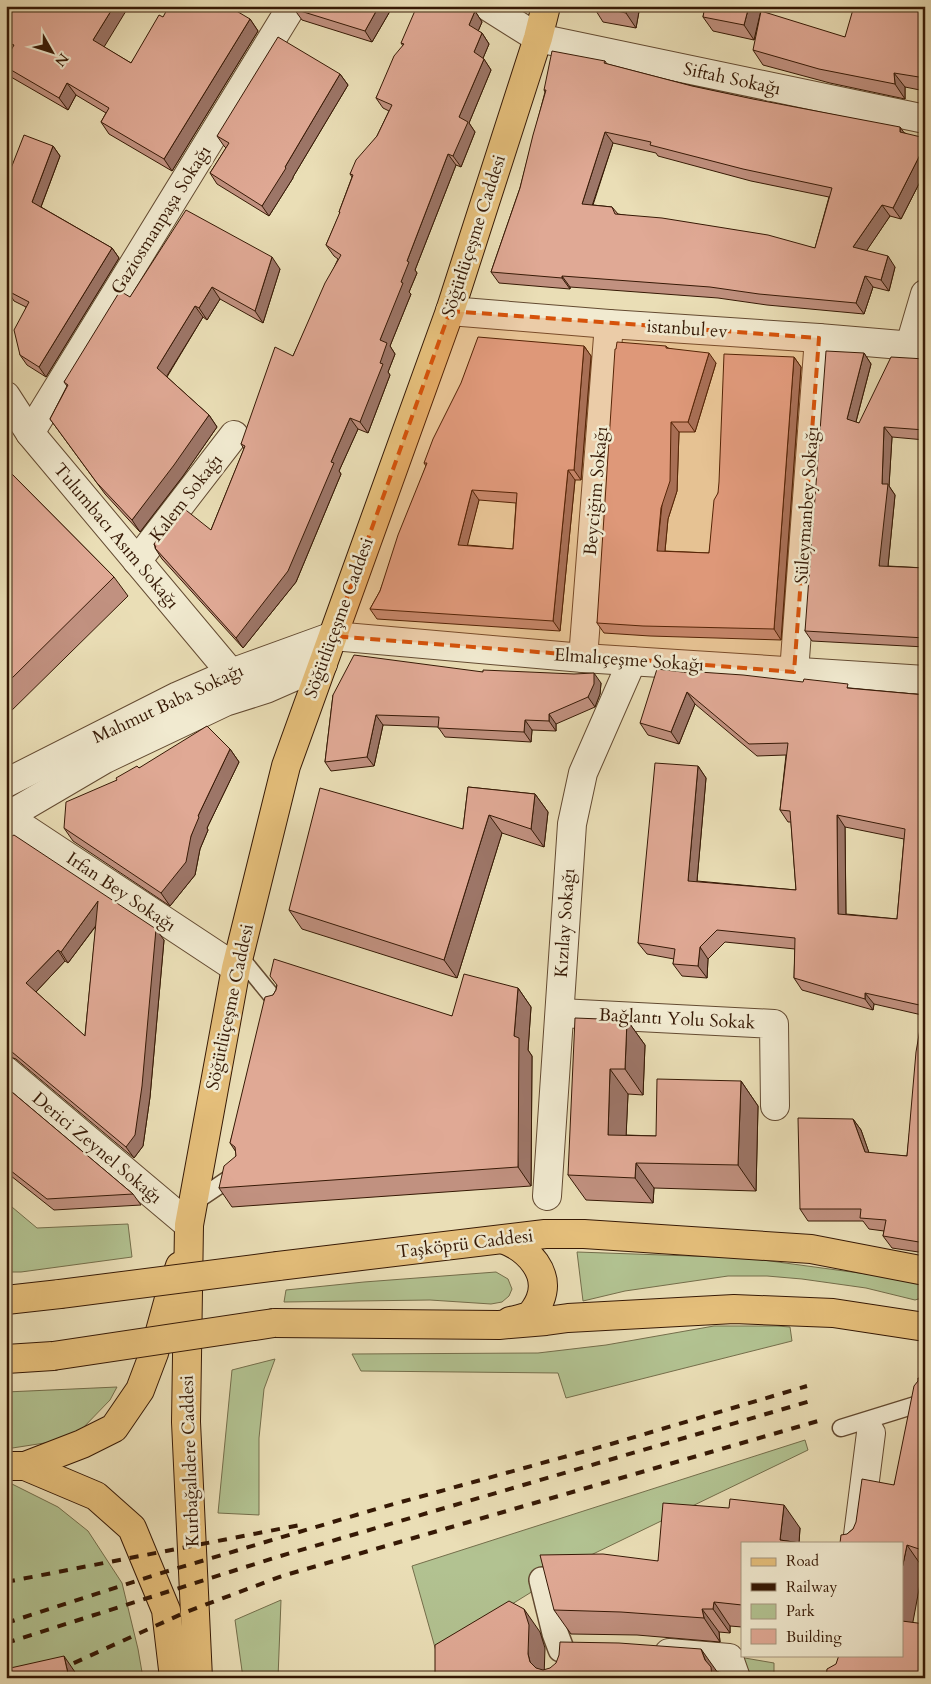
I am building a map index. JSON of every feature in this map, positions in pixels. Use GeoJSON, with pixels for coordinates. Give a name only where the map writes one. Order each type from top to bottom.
{"type":"FeatureCollection","features":[{"type":"Feature","properties":{"kind":"main road","name":"Söğütlüçeşme Caddesi"},"geometry":{"type":"LineString","coordinates":[[190,1224],[237,962],[286,766],[450,311],[538,38],[546,6]]}},
{"type":"Feature","properties":{"kind":"main road"},"geometry":{"type":"LineString","coordinates":[[16,1466],[82,1444],[114,1428],[140,1390],[154,1352],[190,1224]]}},
{"type":"Feature","properties":{"kind":"main road","name":"Kurbağalıdere Caddesi"},"geometry":{"type":"LineString","coordinates":[[190,1224],[186,1422],[198,1678]]}},
{"type":"Feature","properties":{"kind":"main road","name":"Taşköprü Caddesi"},"geometry":{"type":"LineString","coordinates":[[6,1300],[545,1234],[584,1234],[811,1249],[925,1271]]}},
{"type":"Feature","properties":{"kind":"main road"},"geometry":{"type":"LineString","coordinates":[[499,1325],[531,1315],[540,1302],[543,1292],[541,1275],[535,1263],[518,1245],[505,1240]]}},
{"type":"Feature","properties":{"kind":"main road"},"geometry":{"type":"LineString","coordinates":[[6,1359],[52,1356],[274,1323],[499,1325],[546,1322],[568,1318],[734,1308],[833,1313],[925,1326]]}},
{"type":"Feature","properties":{"kind":"main road"},"geometry":{"type":"LineString","coordinates":[[16,1466],[96,1496],[132,1528],[166,1610],[174,1678]]}},
{"type":"Feature","properties":{"kind":"street"},"geometry":{"type":"LineString","coordinates":[[6,15],[12,6]]}},
{"type":"Feature","properties":{"kind":"street","name":"Gaziosmanpaşa Sokağı"},"geometry":{"type":"LineString","coordinates":[[30,433],[292,6]]}},
{"type":"Feature","properties":{"kind":"street"},"geometry":{"type":"LineString","coordinates":[[487,6],[538,38]]}},
{"type":"Feature","properties":{"kind":"street","name":"Siftah Sokağı"},"geometry":{"type":"LineString","coordinates":[[538,38],[925,120]]}},
{"type":"Feature","properties":{"kind":"street"},"geometry":{"type":"LineString","coordinates":[[917,346],[925,294]]}},
{"type":"Feature","properties":{"kind":"street","name":"istanbul ev"},"geometry":{"type":"LineString","coordinates":[[450,311],[917,346]]}},
{"type":"Feature","properties":{"kind":"street","name":"Beyciğim Sokağı"},"geometry":{"type":"LineString","coordinates":[[583,658],[609,324]]}},
{"type":"Feature","properties":{"kind":"street","name":"Süleymanbey Sokağı"},"geometry":{"type":"LineString","coordinates":[[794,672],[819,338]]}},
{"type":"Feature","properties":{"kind":"street","name":"Tulumbacı Asım Sokağı"},"geometry":{"type":"LineString","coordinates":[[6,396],[30,433],[231,673]]}},
{"type":"Feature","properties":{"kind":"street","name":"Kalem Sokağı"},"geometry":{"type":"LineString","coordinates":[[137,561],[234,435]]}},
{"type":"Feature","properties":{"kind":"street","name":"Elmalıçeşme Sokağı"},"geometry":{"type":"LineString","coordinates":[[333,636],[583,658],[925,680]]}},
{"type":"Feature","properties":{"kind":"street","name":"Mahmut Baba Sokağı"},"geometry":{"type":"LineString","coordinates":[[6,783],[178,696],[231,673],[333,636]]}},
{"type":"Feature","properties":{"kind":"street","name":"Kızılay Sokağı"},"geometry":{"type":"LineString","coordinates":[[547,1196],[572,824],[583,773],[632,661]]}},
{"type":"Feature","properties":{"kind":"street","name":"Mahmut Baba Sokağı"},"geometry":{"type":"LineString","coordinates":[[7,816],[113,755],[225,702],[266,689],[323,664]]}},
{"type":"Feature","properties":{"kind":"street","name":"Irfan Bey Sokağı"},"geometry":{"type":"LineString","coordinates":[[7,816],[237,962]]}},
{"type":"Feature","properties":{"kind":"street","name":"Bağlantı Yolu Sokak"},"geometry":{"type":"LineString","coordinates":[[560,1013],[774,1024],[775,1106]]}},
{"type":"Feature","properties":{"kind":"street","name":"Derici Zeynel Sokağı"},"geometry":{"type":"LineString","coordinates":[[6,1072],[190,1224]]}},
{"type":"Feature","properties":{"kind":"street"},"geometry":{"type":"LineString","coordinates":[[857,1542],[874,1425]]}},
{"type":"Feature","properties":{"kind":"street"},"geometry":{"type":"LineString","coordinates":[[542,1580],[555,1633],[561,1649],[560,1678]]}},
{"type":"Feature","properties":{"kind":"street"},"geometry":{"type":"LineString","coordinates":[[561,1649],[589,1650]]}},
{"type":"Feature","properties":{"kind":"street"},"geometry":{"type":"LineString","coordinates":[[646,1651],[729,1658],[736,1678]]}},
{"type":"Feature","properties":{"kind":"lane"},"geometry":{"type":"LineString","coordinates":[[237,962],[280,1006]]}},
{"type":"Feature","properties":{"kind":"lane"},"geometry":{"type":"LineString","coordinates":[[190,1224],[240,1171]]}},
{"type":"Feature","properties":{"kind":"lane"},"geometry":{"type":"LineString","coordinates":[[841,1428],[874,1425],[925,1402]]}},
{"type":"Feature","properties":{"kind":"highlighted area"},"geometry":{"type":"Polygon","coordinates":[[[450,311],[819,338],[794,672],[333,636],[450,311]]]}},
{"type":"Feature","properties":{"kind":"green space"},"geometry":{"type":"Polygon","coordinates":[[[6,1202],[37,1228],[128,1224],[132,1257],[21,1272],[6,1272],[6,1202]]]}},
{"type":"Feature","properties":{"kind":"green space"},"geometry":{"type":"Polygon","coordinates":[[[577,1252],[748,1258],[896,1278],[925,1285],[925,1297],[915,1300],[866,1288],[802,1279],[767,1276],[728,1276],[625,1291],[583,1301],[577,1252]]]}},
{"type":"Feature","properties":{"kind":"green space"},"geometry":{"type":"Polygon","coordinates":[[[496,1272],[508,1279],[512,1289],[509,1296],[502,1302],[491,1304],[430,1300],[284,1302],[286,1290],[496,1272]]]}},
{"type":"Feature","properties":{"kind":"green space"},"geometry":{"type":"Polygon","coordinates":[[[714,1326],[790,1327],[792,1341],[566,1398],[558,1373],[361,1371],[352,1354],[538,1353],[606,1345],[714,1326]]]}},
{"type":"Feature","properties":{"kind":"green space"},"geometry":{"type":"Polygon","coordinates":[[[275,1359],[264,1389],[259,1438],[259,1515],[218,1513],[232,1370],[275,1359]]]}},
{"type":"Feature","properties":{"kind":"green space"},"geometry":{"type":"Polygon","coordinates":[[[117,1387],[110,1400],[80,1431],[51,1442],[6,1449],[6,1392],[117,1387]]]}},
{"type":"Feature","properties":{"kind":"green space"},"geometry":{"type":"Polygon","coordinates":[[[805,1440],[808,1450],[593,1554],[436,1651],[412,1566],[805,1440]]]}},
{"type":"Feature","properties":{"kind":"green space"},"geometry":{"type":"Polygon","coordinates":[[[6,1484],[12,1484],[58,1507],[88,1531],[122,1583],[143,1678],[6,1678],[6,1484]]]}},
{"type":"Feature","properties":{"kind":"green space"},"geometry":{"type":"Polygon","coordinates":[[[281,1600],[278,1678],[243,1678],[235,1620],[281,1600]]]}},
{"type":"Feature","properties":{"kind":"green space"},"geometry":{"type":"Polygon","coordinates":[[[733,1656],[774,1663],[774,1678],[742,1678],[733,1656]]]}},
{"type":"Feature","properties":{"kind":"building"},"geometry":{"type":"Polygon","coordinates":[[[13,6],[114,6],[93,40],[131,63],[159,15],[163,17],[169,6],[228,6],[250,19],[164,159],[101,122],[109,108],[67,83],[59,98],[6,67],[6,59],[14,45],[6,42],[6,14],[13,6]]]}},
{"type":"Feature","properties":{"kind":"building"},"geometry":{"type":"Polygon","coordinates":[[[295,6],[379,6],[365,31],[294,9],[295,6]]]}},
{"type":"Feature","properties":{"kind":"building"},"geometry":{"type":"Polygon","coordinates":[[[417,6],[470,6],[475,11],[469,25],[482,33],[474,52],[484,59],[459,117],[468,122],[453,156],[448,154],[407,261],[409,262],[401,282],[403,283],[380,340],[387,343],[380,363],[383,364],[360,422],[350,418],[331,462],[334,463],[288,571],[236,638],[155,548],[154,544],[182,507],[211,530],[245,446],[241,444],[275,347],[293,356],[325,283],[341,255],[326,245],[340,212],[353,175],[350,174],[356,160],[377,136],[392,105],[376,98],[394,56],[404,44],[401,43],[417,6]]]}},
{"type":"Feature","properties":{"kind":"building"},"geometry":{"type":"Polygon","coordinates":[[[593,6],[627,6],[626,13],[593,6]]]}},
{"type":"Feature","properties":{"kind":"building"},"geometry":{"type":"Polygon","coordinates":[[[705,6],[749,6],[744,25],[703,17],[705,6]]]}},
{"type":"Feature","properties":{"kind":"building"},"geometry":{"type":"Polygon","coordinates":[[[854,6],[925,6],[925,78],[894,73],[895,84],[819,69],[753,50],[761,11],[845,37],[854,6]]]}},
{"type":"Feature","properties":{"kind":"building"},"geometry":{"type":"Polygon","coordinates":[[[278,37],[340,74],[262,206],[210,173],[229,143],[217,136],[278,37]]]}},
{"type":"Feature","properties":{"kind":"building"},"geometry":{"type":"Polygon","coordinates":[[[552,51],[605,61],[604,63],[692,86],[900,127],[900,132],[925,138],[925,145],[893,208],[882,205],[853,247],[888,256],[881,280],[865,276],[856,303],[759,294],[710,287],[491,272],[520,188],[546,90],[544,90],[552,51]],[[605,132],[582,204],[612,207],[615,214],[662,218],[768,235],[815,248],[832,188],[743,169],[650,145],[651,142],[605,132]]]}},
{"type":"Feature","properties":{"kind":"building"},"geometry":{"type":"Polygon","coordinates":[[[24,135],[53,146],[32,202],[112,248],[39,367],[20,355],[14,330],[29,302],[8,291],[6,273],[6,253],[11,256],[6,226],[6,181],[24,135]]]}},
{"type":"Feature","properties":{"kind":"building"},"geometry":{"type":"Polygon","coordinates":[[[186,210],[272,257],[255,311],[212,287],[199,308],[195,306],[157,368],[209,415],[132,520],[97,483],[50,419],[68,385],[64,382],[120,291],[130,297],[186,210]]]}},
{"type":"Feature","properties":{"kind":"building"},"geometry":{"type":"Polygon","coordinates":[[[478,337],[584,346],[574,470],[568,470],[553,621],[370,609],[380,591],[398,535],[427,463],[424,463],[433,439],[461,383],[478,337]],[[472,490],[458,545],[513,549],[517,493],[472,490]]]}},
{"type":"Feature","properties":{"kind":"building"},"geometry":{"type":"Polygon","coordinates":[[[617,342],[666,346],[666,348],[709,353],[688,422],[671,422],[670,481],[661,508],[657,551],[709,553],[714,500],[718,493],[719,482],[724,354],[794,357],[774,629],[597,623],[617,342]]]}},
{"type":"Feature","properties":{"kind":"building"},"geometry":{"type":"Polygon","coordinates":[[[826,351],[864,353],[847,419],[859,423],[891,357],[925,359],[925,430],[884,427],[882,484],[888,484],[879,566],[925,568],[925,638],[805,631],[826,351]]]}},
{"type":"Feature","properties":{"kind":"building"},"geometry":{"type":"Polygon","coordinates":[[[6,468],[114,577],[6,684],[6,468]]]}},
{"type":"Feature","properties":{"kind":"building"},"geometry":{"type":"Polygon","coordinates":[[[354,655],[483,672],[483,670],[574,674],[594,673],[594,684],[588,697],[549,714],[549,721],[525,720],[524,732],[438,728],[439,717],[376,715],[367,757],[325,762],[333,695],[354,655]]]}},
{"type":"Feature","properties":{"kind":"building"},"geometry":{"type":"Polygon","coordinates":[[[657,669],[699,674],[699,672],[743,675],[803,682],[804,679],[848,684],[847,688],[925,695],[925,1243],[883,1236],[886,1220],[860,1218],[861,1209],[800,1209],[798,1118],[853,1119],[865,1152],[907,1156],[916,1052],[924,1006],[865,993],[865,999],[794,978],[795,938],[717,930],[700,947],[698,966],[673,964],[675,949],[638,943],[655,763],[698,766],[688,881],[796,890],[790,811],[780,810],[788,743],[749,744],[687,692],[671,732],[640,723],[657,669]],[[837,815],[838,914],[897,919],[905,829],[837,815]]]}},
{"type":"Feature","properties":{"kind":"building"},"geometry":{"type":"Polygon","coordinates":[[[207,726],[230,749],[198,816],[191,836],[186,862],[161,893],[64,828],[66,802],[117,780],[116,778],[137,766],[139,768],[207,726]]]}},
{"type":"Feature","properties":{"kind":"building"},"geometry":{"type":"Polygon","coordinates":[[[468,787],[535,794],[531,829],[489,815],[444,960],[289,910],[320,788],[463,829],[468,787]]]}},
{"type":"Feature","properties":{"kind":"building"},"geometry":{"type":"Polygon","coordinates":[[[14,835],[156,929],[142,1086],[135,1135],[126,1147],[6,1047],[6,839],[14,835]],[[98,901],[61,952],[58,950],[26,983],[85,1036],[98,901]]]}},
{"type":"Feature","properties":{"kind":"building"},"geometry":{"type":"Polygon","coordinates":[[[274,959],[452,1016],[464,974],[518,988],[514,1036],[519,1038],[518,1167],[219,1188],[224,1166],[236,1156],[235,1147],[230,1143],[265,997],[273,995],[276,990],[277,985],[270,976],[274,959]]]}},
{"type":"Feature","properties":{"kind":"building"},"geometry":{"type":"Polygon","coordinates":[[[575,1018],[627,1020],[625,1069],[610,1069],[608,1135],[656,1136],[657,1079],[741,1081],[738,1165],[636,1163],[635,1178],[568,1175],[575,1018]]]}},
{"type":"Feature","properties":{"kind":"building"},"geometry":{"type":"Polygon","coordinates":[[[6,1087],[133,1194],[47,1199],[6,1167],[6,1087]]]}},
{"type":"Feature","properties":{"kind":"building"},"geometry":{"type":"Polygon","coordinates":[[[918,1378],[925,1379],[925,1551],[907,1545],[904,1559],[904,1542],[840,1542],[841,1535],[847,1534],[853,1529],[856,1522],[862,1479],[894,1485],[914,1386],[918,1378]]]}},
{"type":"Feature","properties":{"kind":"building"},"geometry":{"type":"Polygon","coordinates":[[[730,1499],[784,1505],[780,1540],[794,1542],[741,1542],[741,1605],[714,1602],[713,1609],[702,1609],[704,1618],[621,1612],[554,1610],[540,1555],[603,1554],[658,1561],[663,1503],[729,1508],[730,1499]]]}},
{"type":"Feature","properties":{"kind":"building"},"geometry":{"type":"Polygon","coordinates":[[[509,1601],[524,1609],[529,1625],[528,1654],[530,1662],[536,1668],[543,1670],[550,1668],[556,1663],[560,1642],[619,1643],[701,1649],[705,1660],[711,1667],[712,1678],[435,1678],[435,1645],[509,1601]]]}},
{"type":"Feature","properties":{"kind":"building"},"geometry":{"type":"Polygon","coordinates":[[[904,1621],[925,1624],[925,1678],[826,1678],[827,1669],[836,1664],[839,1656],[904,1656],[904,1621]]]}},
{"type":"Feature","properties":{"kind":"building"},"geometry":{"type":"Polygon","coordinates":[[[64,1656],[69,1678],[6,1678],[6,1669],[64,1656]]]}},
{"type":"Feature","properties":{"kind":"railway"},"geometry":{"type":"LineString","coordinates":[[6,1623],[158,1574],[383,1507],[611,1444],[807,1386]]}},
{"type":"Feature","properties":{"kind":"railway"},"geometry":{"type":"LineString","coordinates":[[6,1643],[277,1557],[814,1400]]}},
{"type":"Feature","properties":{"kind":"railway"},"geometry":{"type":"LineString","coordinates":[[41,1678],[186,1612],[282,1576],[818,1421]]}},
{"type":"Feature","properties":{"kind":"railway"},"geometry":{"type":"LineString","coordinates":[[6,1582],[300,1525]]}}]}
